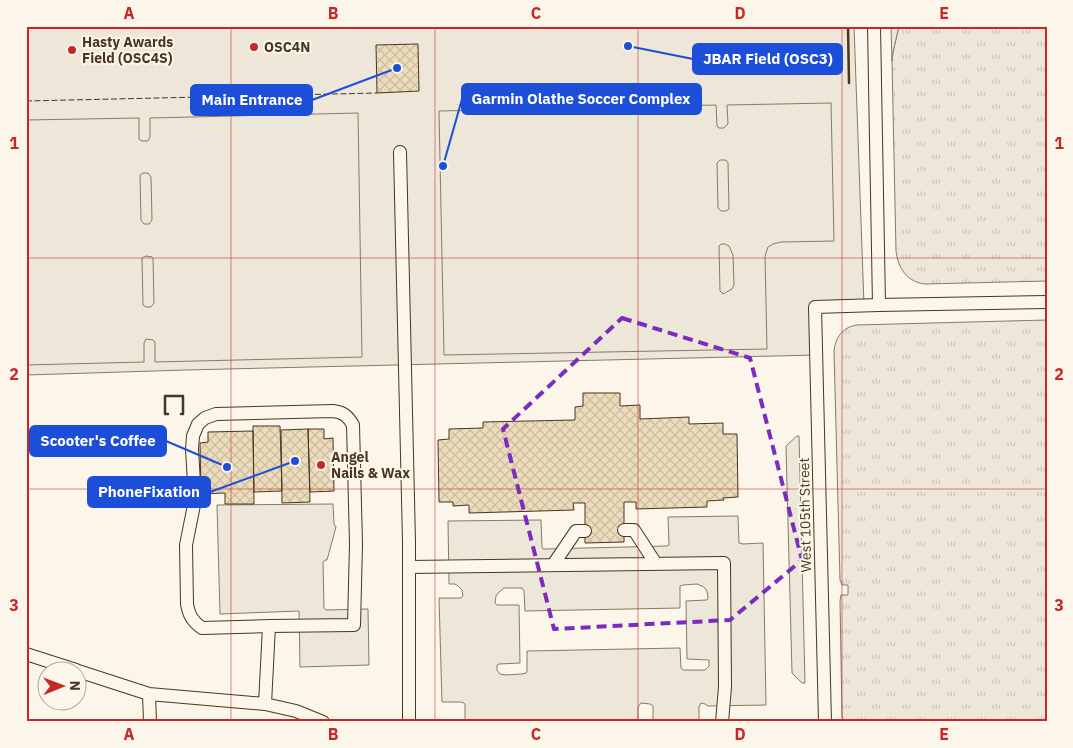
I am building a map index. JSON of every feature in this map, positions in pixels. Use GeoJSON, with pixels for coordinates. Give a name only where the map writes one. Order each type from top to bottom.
{"type":"FeatureCollection","features":[{"type":"Feature","properties":{"kind":"lane"},"geometry":{"type":"LineString","coordinates":[[874,26],[879,305],[1047,302]]}},
{"type":"Feature","properties":{"kind":"lane"},"geometry":{"type":"LineString","coordinates":[[400,152],[409,722]]}},
{"type":"Feature","properties":{"kind":"lane","name":"West 105th Street"},"geometry":{"type":"LineString","coordinates":[[825,722],[815,307],[879,305]]}},
{"type":"Feature","properties":{"kind":"lane"},"geometry":{"type":"LineString","coordinates":[[342,412],[353,425],[356,544],[354,625],[269,626],[202,628],[194,622],[189,613],[187,604],[186,545],[195,500],[193,436],[198,424],[205,418],[216,414],[342,412]]}},
{"type":"Feature","properties":{"kind":"lane"},"geometry":{"type":"LineString","coordinates":[[553,565],[576,531],[585,530]]}},
{"type":"Feature","properties":{"kind":"lane"},"geometry":{"type":"LineString","coordinates":[[624,530],[634,530],[656,564]]}},
{"type":"Feature","properties":{"kind":"lane"},"geometry":{"type":"LineString","coordinates":[[408,567],[724,563],[725,687],[722,722]]}},
{"type":"Feature","properties":{"kind":"lane"},"geometry":{"type":"LineString","coordinates":[[265,704],[269,626]]}},
{"type":"Feature","properties":{"kind":"lane"},"geometry":{"type":"LineString","coordinates":[[26,654],[44,660]]}},
{"type":"Feature","properties":{"kind":"lane"},"geometry":{"type":"LineString","coordinates":[[88,675],[149,694],[265,704],[296,712],[323,722]]}},
{"type":"Feature","properties":{"kind":"lane"},"geometry":{"type":"LineString","coordinates":[[149,694],[150,722]]}},
{"type":"Feature","properties":{"kind":"highlighted area"},"geometry":{"type":"Polygon","coordinates":[[[622,318],[750,358],[802,560],[730,620],[554,629],[503,429],[622,318]]]}},
{"type":"Feature","properties":{"kind":"green space"},"geometry":{"type":"Polygon","coordinates":[[[26,26],[854,26],[864,305],[815,307],[817,355],[26,375],[26,26]]]}},
{"type":"Feature","properties":{"kind":"green space"},"geometry":{"type":"Polygon","coordinates":[[[899,26],[1047,26],[1047,281],[925,284],[908,277],[901,268],[896,251],[892,61],[899,26]]]}},
{"type":"Feature","properties":{"kind":"green space"},"geometry":{"type":"Polygon","coordinates":[[[1047,320],[1047,722],[844,722],[842,716],[840,601],[841,595],[848,595],[848,585],[842,585],[840,580],[834,350],[838,337],[847,328],[856,325],[1047,320]]]}},
{"type":"Feature","properties":{"kind":"shaded area"},"geometry":{"type":"Polygon","coordinates":[[[891,26],[899,26],[892,61],[891,26]]]}},
{"type":"Feature","properties":{"kind":"shaded area"},"geometry":{"type":"Polygon","coordinates":[[[831,103],[834,241],[781,242],[768,247],[765,256],[767,349],[444,355],[439,111],[716,105],[717,126],[724,128],[728,124],[727,105],[831,103]],[[720,160],[717,163],[718,208],[721,211],[726,211],[729,209],[728,163],[726,160],[720,160]],[[721,244],[719,246],[720,291],[723,294],[732,289],[734,285],[733,255],[729,246],[721,244]]]}},
{"type":"Feature","properties":{"kind":"shaded area"},"geometry":{"type":"Polygon","coordinates":[[[358,113],[362,357],[155,362],[155,342],[146,339],[144,343],[144,362],[26,365],[26,120],[139,118],[139,139],[148,141],[150,137],[150,118],[358,113]],[[148,173],[140,175],[141,220],[144,224],[149,224],[152,220],[151,177],[148,173]],[[146,256],[142,258],[143,305],[151,307],[154,303],[153,259],[146,256]]]}},
{"type":"Feature","properties":{"kind":"shaded area"},"geometry":{"type":"Polygon","coordinates":[[[799,436],[805,683],[802,683],[792,673],[786,446],[799,436]]]}},
{"type":"Feature","properties":{"kind":"shaded area"},"geometry":{"type":"Polygon","coordinates":[[[333,504],[334,524],[336,527],[327,560],[323,562],[324,608],[326,610],[368,609],[369,665],[300,667],[299,611],[220,614],[217,505],[333,504]]]}},
{"type":"Feature","properties":{"kind":"shaded area"},"geometry":{"type":"Polygon","coordinates":[[[738,516],[739,543],[763,543],[766,705],[708,706],[701,703],[699,707],[699,722],[653,722],[653,706],[641,703],[638,707],[638,722],[465,722],[464,703],[442,702],[439,598],[461,598],[463,596],[462,590],[458,586],[449,584],[448,521],[541,520],[542,547],[545,549],[666,546],[669,545],[668,517],[738,516]],[[697,584],[680,586],[680,608],[525,611],[524,591],[522,588],[504,588],[496,596],[495,603],[497,605],[519,605],[520,663],[499,664],[497,665],[497,670],[500,674],[506,675],[526,673],[527,651],[680,648],[681,668],[683,670],[705,670],[709,666],[709,660],[687,659],[686,601],[707,600],[707,591],[704,587],[697,584]]]}},
{"type":"Feature","properties":{"kind":"building"},"geometry":{"type":"Polygon","coordinates":[[[418,44],[419,91],[377,93],[376,45],[418,44]]]}},
{"type":"Feature","properties":{"kind":"building"},"geometry":{"type":"Polygon","coordinates":[[[583,393],[620,393],[620,406],[640,405],[640,419],[689,417],[689,424],[723,423],[723,434],[737,434],[738,497],[707,501],[707,507],[636,509],[636,502],[624,502],[624,542],[585,543],[585,503],[573,503],[574,510],[469,513],[469,505],[453,506],[453,502],[439,502],[438,440],[449,439],[449,429],[483,428],[483,422],[575,420],[575,407],[583,406],[583,393]]]}},
{"type":"Feature","properties":{"kind":"building"},"geometry":{"type":"Polygon","coordinates":[[[253,426],[280,426],[282,491],[254,492],[253,426]]]}},
{"type":"Feature","properties":{"kind":"building"},"geometry":{"type":"Polygon","coordinates":[[[308,429],[310,502],[282,503],[281,430],[308,429]]]}},
{"type":"Feature","properties":{"kind":"building","name":"Angel Nails & Wax"},"geometry":{"type":"Polygon","coordinates":[[[308,429],[324,429],[324,439],[333,438],[334,491],[310,492],[308,429]]]}},
{"type":"Feature","properties":{"kind":"building"},"geometry":{"type":"Polygon","coordinates":[[[253,431],[254,504],[225,504],[225,493],[201,494],[200,443],[208,442],[208,432],[253,431]]]}},
{"type":"Feature","properties":{"kind":"fence"},"geometry":{"type":"LineString","coordinates":[[26,101],[377,93]]}},
{"type":"Feature","properties":{"kind":"wall"},"geometry":{"type":"LineString","coordinates":[[848,26],[849,83]]}},
{"type":"Feature","properties":{"kind":"wall"},"geometry":{"type":"LineString","coordinates":[[168,414],[165,414],[165,396],[183,396],[183,414],[181,414]]}},
{"type":"Feature","properties":{"kind":"place","name":"JBAR Field (OSC3)"},"geometry":{"type":"Point","coordinates":[628,46]}},
{"type":"Feature","properties":{"kind":"place","name":"OSC4N"},"geometry":{"type":"Point","coordinates":[254,47]}},
{"type":"Feature","properties":{"kind":"place","name":"Hasty Awards Field (OSC4S)"},"geometry":{"type":"Point","coordinates":[72,50]}},
{"type":"Feature","properties":{"kind":"place","name":"Main Entrance"},"geometry":{"type":"Point","coordinates":[397,68]}},
{"type":"Feature","properties":{"kind":"place","name":"Garmin Olathe Soccer Complex"},"geometry":{"type":"Point","coordinates":[443,166]}},
{"type":"Feature","properties":{"kind":"place","name":"PhoneFixation"},"geometry":{"type":"Point","coordinates":[295,461]}},
{"type":"Feature","properties":{"kind":"place","name":"Angel Nails & Wax"},"geometry":{"type":"Point","coordinates":[321,465]}},
{"type":"Feature","properties":{"kind":"place","name":"Scooter's Coffee"},"geometry":{"type":"Point","coordinates":[227,467]}}]}
